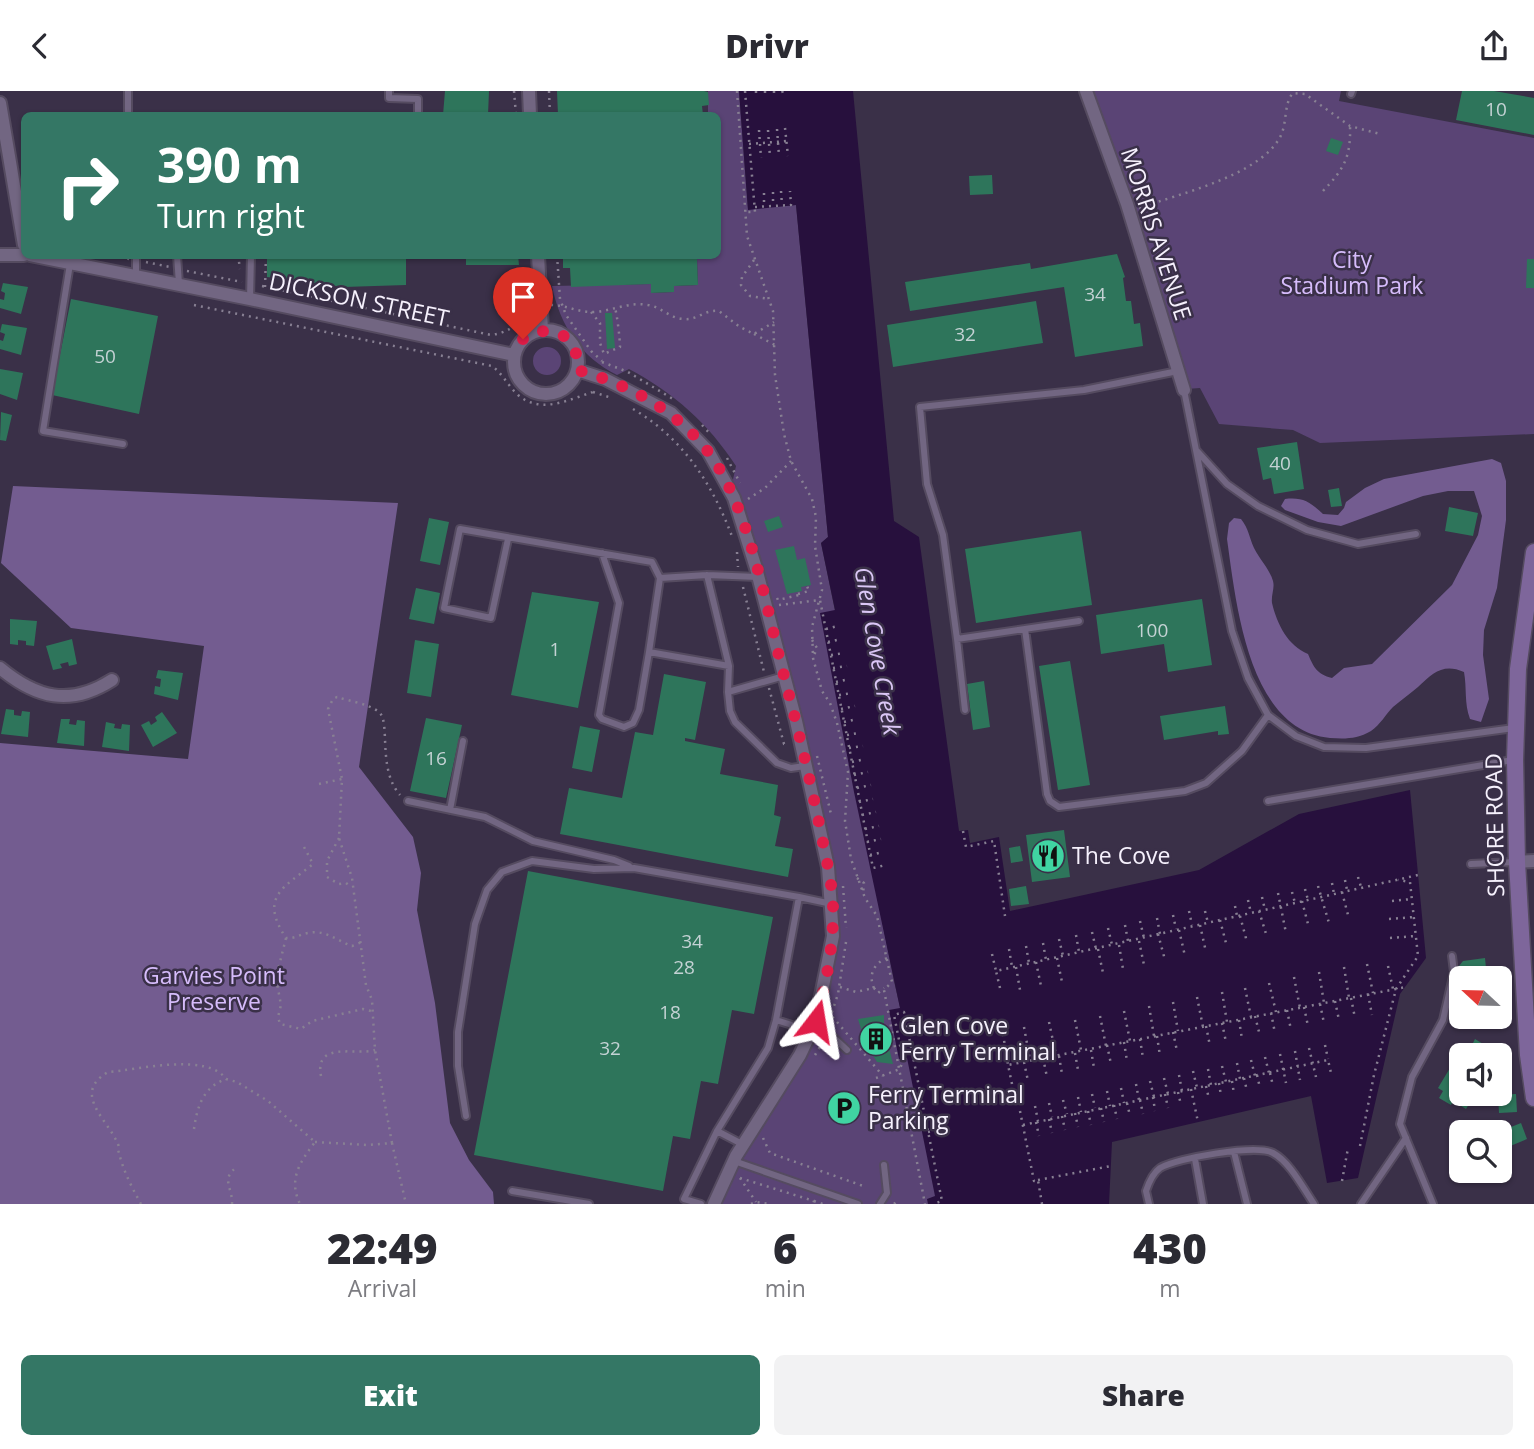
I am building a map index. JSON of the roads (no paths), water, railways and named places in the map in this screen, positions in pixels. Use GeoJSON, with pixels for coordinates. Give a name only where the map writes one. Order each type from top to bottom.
{"type":"FeatureCollection","features":[{"type":"Feature","properties":{"kind":"main road","name":"SHORE ROAD"},"geometry":{"type":"LineString","coordinates":[[1534,552],[1518,669],[1515,760],[1517,862],[1528,1055],[1534,1098]]}},
{"type":"Feature","properties":{"kind":"street"},"geometry":{"type":"LineString","coordinates":[[529,91],[530,112]]}},
{"type":"Feature","properties":{"kind":"street","name":"MORRIS AVENUE"},"geometry":{"type":"LineString","coordinates":[[1086,91],[1129,211],[1184,390]]}},
{"type":"Feature","properties":{"kind":"street"},"geometry":{"type":"LineString","coordinates":[[0,103],[21,228]]}},
{"type":"Feature","properties":{"kind":"street"},"geometry":{"type":"LineString","coordinates":[[0,255],[21,255]]}},
{"type":"Feature","properties":{"kind":"street","name":"DICKSON STREET"},"geometry":{"type":"LineString","coordinates":[[56,259],[514,355]]}},
{"type":"Feature","properties":{"kind":"street"},"geometry":{"type":"LineString","coordinates":[[538,259],[542,330]]}},
{"type":"Feature","properties":{"kind":"street"},"geometry":{"type":"LineString","coordinates":[[542,330],[554,330],[572,342],[576,351],[577,370],[565,388],[544,394],[524,386],[514,366],[514,355],[523,339],[542,330]]}},
{"type":"Feature","properties":{"kind":"street"},"geometry":{"type":"LineString","coordinates":[[577,370],[605,379],[671,413],[708,451],[734,498],[758,577],[807,766],[828,867],[833,936],[827,977],[814,1026],[779,1089],[742,1144],[714,1204]]}},
{"type":"Feature","properties":{"kind":"street"},"geometry":{"type":"LineString","coordinates":[[0,668],[22,686],[49,695],[83,695],[112,680]]}},
{"type":"Feature","properties":{"kind":"street"},"geometry":{"type":"LineString","coordinates":[[1517,862],[1534,862]]}},
{"type":"Feature","properties":{"kind":"lane"},"geometry":{"type":"LineString","coordinates":[[128,91],[128,112]]}},
{"type":"Feature","properties":{"kind":"lane"},"geometry":{"type":"LineString","coordinates":[[389,91],[389,98],[418,99],[418,112]]}},
{"type":"Feature","properties":{"kind":"lane"},"geometry":{"type":"LineString","coordinates":[[136,259],[136,277]]}},
{"type":"Feature","properties":{"kind":"lane"},"geometry":{"type":"LineString","coordinates":[[177,259],[179,286]]}},
{"type":"Feature","properties":{"kind":"lane"},"geometry":{"type":"LineString","coordinates":[[250,299],[251,259]]}},
{"type":"Feature","properties":{"kind":"lane"},"geometry":{"type":"LineString","coordinates":[[70,264],[43,431],[123,444]]}},
{"type":"Feature","properties":{"kind":"lane"},"geometry":{"type":"LineString","coordinates":[[965,710],[943,535],[927,484],[920,407],[1084,390],[1178,371]]}},
{"type":"Feature","properties":{"kind":"lane"},"geometry":{"type":"LineString","coordinates":[[1184,390],[1232,631],[1248,678],[1268,715],[1296,736],[1324,747],[1366,748],[1516,727]]}},
{"type":"Feature","properties":{"kind":"lane"},"geometry":{"type":"LineString","coordinates":[[1196,449],[1227,484],[1258,506],[1307,530],[1358,544],[1416,534]]}},
{"type":"Feature","properties":{"kind":"lane"},"geometry":{"type":"LineString","coordinates":[[508,539],[491,618],[444,608],[460,529],[508,539],[602,553],[652,562],[660,578],[649,652],[639,710],[633,723],[624,727],[602,719],[599,715],[619,603],[602,553]]}},
{"type":"Feature","properties":{"kind":"lane"},"geometry":{"type":"LineString","coordinates":[[707,575],[729,666],[730,711],[735,722],[776,763],[791,768],[807,766]]}},
{"type":"Feature","properties":{"kind":"lane"},"geometry":{"type":"LineString","coordinates":[[660,578],[707,575],[758,577]]}},
{"type":"Feature","properties":{"kind":"lane"},"geometry":{"type":"LineString","coordinates":[[957,639],[1079,621]]}},
{"type":"Feature","properties":{"kind":"lane"},"geometry":{"type":"LineString","coordinates":[[1025,629],[1048,794],[1059,807],[1185,791],[1206,783],[1242,751],[1268,715]]}},
{"type":"Feature","properties":{"kind":"lane"},"geometry":{"type":"LineString","coordinates":[[649,652],[729,666]]}},
{"type":"Feature","properties":{"kind":"lane"},"geometry":{"type":"LineString","coordinates":[[728,692],[784,676]]}},
{"type":"Feature","properties":{"kind":"lane"},"geometry":{"type":"LineString","coordinates":[[450,810],[463,741]]}},
{"type":"Feature","properties":{"kind":"lane"},"geometry":{"type":"LineString","coordinates":[[1268,801],[1515,760]]}},
{"type":"Feature","properties":{"kind":"lane"},"geometry":{"type":"LineString","coordinates":[[408,801],[485,817],[533,841],[614,860],[634,868]]}},
{"type":"Feature","properties":{"kind":"lane"},"geometry":{"type":"LineString","coordinates":[[466,1116],[458,1066],[458,1032],[475,924],[487,890],[502,872],[532,861],[594,869],[634,868],[832,905]]}},
{"type":"Feature","properties":{"kind":"lane"},"geometry":{"type":"LineString","coordinates":[[1471,864],[1517,862]]}},
{"type":"Feature","properties":{"kind":"lane"},"geometry":{"type":"LineString","coordinates":[[701,1204],[684,1199],[717,1131],[768,1048],[776,1020],[799,897]]}},
{"type":"Feature","properties":{"kind":"lane"},"geometry":{"type":"LineString","coordinates":[[1433,1204],[1400,1124],[1412,1077],[1443,1020],[1454,972],[1452,956]]}},
{"type":"Feature","properties":{"kind":"lane"},"geometry":{"type":"LineString","coordinates":[[776,1020],[814,1026],[848,1050]]}},
{"type":"Feature","properties":{"kind":"lane"},"geometry":{"type":"LineString","coordinates":[[717,1131],[742,1144]]}},
{"type":"Feature","properties":{"kind":"lane"},"geometry":{"type":"LineString","coordinates":[[1361,1204],[1406,1138]]}},
{"type":"Feature","properties":{"kind":"lane"},"geometry":{"type":"LineString","coordinates":[[1149,1204],[1146,1191],[1158,1170],[1171,1163],[1261,1149],[1281,1157],[1314,1204]]}},
{"type":"Feature","properties":{"kind":"lane"},"geometry":{"type":"LineString","coordinates":[[1234,1152],[1247,1204]]}},
{"type":"Feature","properties":{"kind":"lane"},"geometry":{"type":"LineString","coordinates":[[1195,1159],[1203,1204]]}},
{"type":"Feature","properties":{"kind":"lane"},"geometry":{"type":"LineString","coordinates":[[733,1161],[858,1204]]}},
{"type":"Feature","properties":{"kind":"lane"},"geometry":{"type":"LineString","coordinates":[[880,1204],[887,1193],[884,1165]]}},
{"type":"Feature","properties":{"kind":"lane"},"geometry":{"type":"LineString","coordinates":[[512,1191],[589,1204]]}},
{"type":"Feature","properties":{"kind":"water","name":"Glen Cove Creek"},"geometry":{"type":"Polygon","coordinates":[[[739,91],[853,91],[894,521],[919,537],[959,831],[968,830],[970,843],[999,837],[1010,911],[1199,870],[1299,814],[1410,790],[1426,958],[1400,994],[1358,1178],[1327,1183],[1311,1096],[1112,1142],[1109,1204],[928,1204],[927,1199],[935,1196],[907,1058],[899,1059],[889,1010],[900,1008],[854,792],[820,613],[835,610],[821,543],[828,537],[796,205],[748,210],[739,91]]]}},
{"type":"Feature","properties":{"kind":"place","name":"The Cove"},"geometry":{"type":"Point","coordinates":[1048,856]}},
{"type":"Feature","properties":{"kind":"place","name":"Glen Cove Ferry Terminal"},"geometry":{"type":"Point","coordinates":[876,1039]}},
{"type":"Feature","properties":{"kind":"place","name":"Ferry Terminal Parking"},"geometry":{"type":"Point","coordinates":[844,1108]}},
{"type":"Feature","properties":{"kind":"park label","name":"City Stadium Park"},"geometry":{"type":"Point","coordinates":[1352,273]}},
{"type":"Feature","properties":{"kind":"park label","name":"Garvies Point Preserve"},"geometry":{"type":"Point","coordinates":[214,989]}}]}
